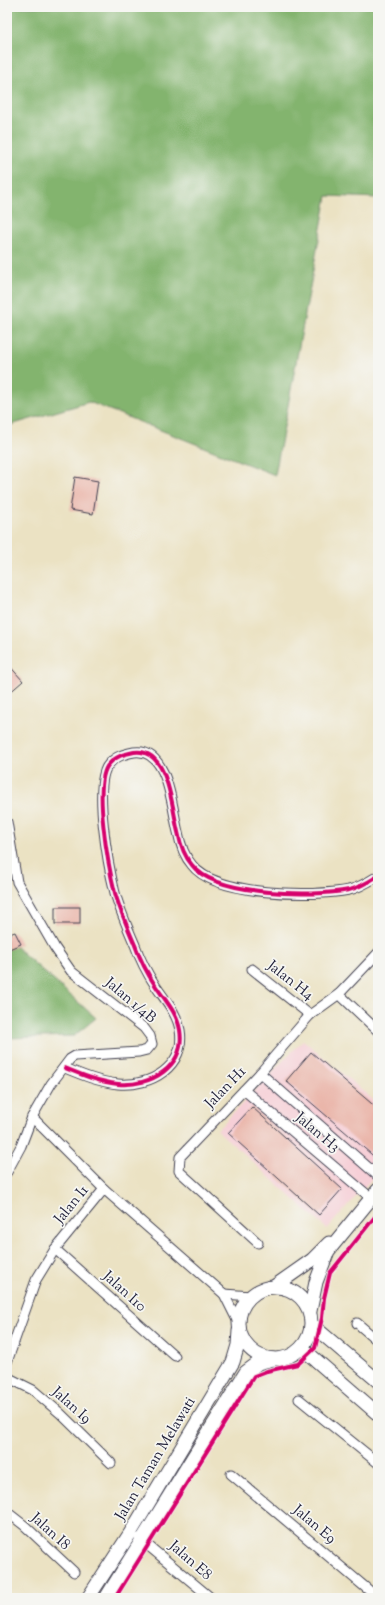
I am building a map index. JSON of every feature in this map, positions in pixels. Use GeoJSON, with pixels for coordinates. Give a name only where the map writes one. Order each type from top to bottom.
{"type":"FeatureCollection","features":[{"type":"Feature","properties":{"kind":"main road"},"geometry":{"type":"LineString","coordinates":[[310,1311],[316,1282],[328,1251],[375,1194]]}},
{"type":"Feature","properties":{"kind":"main road"},"geometry":{"type":"LineString","coordinates":[[276,1286],[312,1260],[353,1220]]}},
{"type":"Feature","properties":{"kind":"main road"},"geometry":{"type":"LineString","coordinates":[[276,1286],[287,1288],[298,1293],[305,1300],[310,1311],[312,1325],[309,1338],[302,1348],[288,1357],[273,1360],[258,1355],[246,1345],[239,1328],[240,1315],[251,1296],[262,1289],[276,1286]]}},
{"type":"Feature","properties":{"kind":"main road"},"geometry":{"type":"LineString","coordinates":[[312,1325],[378,1381]]}},
{"type":"Feature","properties":{"kind":"main road","name":"Jalan Taman Melawati"},"geometry":{"type":"LineString","coordinates":[[88,1598],[131,1532],[233,1362],[238,1345],[239,1328]]}},
{"type":"Feature","properties":{"kind":"main road"},"geometry":{"type":"LineString","coordinates":[[302,1348],[378,1414]]}},
{"type":"Feature","properties":{"kind":"main road","name":"Jalan Taman Melawati"},"geometry":{"type":"LineString","coordinates":[[106,1598],[143,1541],[246,1372],[258,1363],[273,1360]]}},
{"type":"Feature","properties":{"kind":"street"},"geometry":{"type":"LineString","coordinates":[[64,1068],[94,1080],[120,1084],[144,1082],[164,1072],[178,1057],[181,1042],[180,1029],[174,1012],[154,983],[135,946],[115,893],[101,796],[102,776],[108,764],[121,755],[138,752],[150,756],[160,765],[165,778],[178,834],[185,853],[192,866],[203,876],[247,890],[276,894],[351,890],[378,876]]}},
{"type":"Feature","properties":{"kind":"street","name":"Jalan 1/4B"},"geometry":{"type":"LineString","coordinates":[[7,822],[17,882],[28,904],[70,971],[144,1028],[150,1036],[152,1044],[147,1050],[128,1054],[75,1056],[70,1059],[51,1084],[32,1117],[22,1146],[7,1172]]}},
{"type":"Feature","properties":{"kind":"street","name":"Jalan H1"},"geometry":{"type":"LineString","coordinates":[[258,1243],[179,1171],[180,1157],[260,1073],[310,1015],[339,994],[378,953]]}},
{"type":"Feature","properties":{"kind":"street","name":"Jalan H4"},"geometry":{"type":"LineString","coordinates":[[252,969],[310,1015]]}},
{"type":"Feature","properties":{"kind":"street"},"geometry":{"type":"LineString","coordinates":[[339,994],[378,1031]]}},
{"type":"Feature","properties":{"kind":"street","name":"Jalan H3"},"geometry":{"type":"LineString","coordinates":[[260,1073],[378,1176]]}},
{"type":"Feature","properties":{"kind":"street","name":"Jalan H3"},"geometry":{"type":"LineString","coordinates":[[244,1090],[375,1194]]}},
{"type":"Feature","properties":{"kind":"street"},"geometry":{"type":"LineString","coordinates":[[32,1117],[104,1189]]}},
{"type":"Feature","properties":{"kind":"street","name":"Jalan I1"},"geometry":{"type":"LineString","coordinates":[[7,1362],[36,1280],[55,1249],[104,1189],[224,1294],[239,1328]]}},
{"type":"Feature","properties":{"kind":"street","name":"Jalan I10"},"geometry":{"type":"LineString","coordinates":[[55,1249],[175,1356]]}},
{"type":"Feature","properties":{"kind":"street"},"geometry":{"type":"LineString","coordinates":[[224,1294],[251,1296]]}},
{"type":"Feature","properties":{"kind":"street"},"geometry":{"type":"LineString","coordinates":[[357,1323],[378,1341]]}},
{"type":"Feature","properties":{"kind":"street","name":"Jalan I9"},"geometry":{"type":"LineString","coordinates":[[7,1377],[38,1395],[60,1413],[111,1463]]}},
{"type":"Feature","properties":{"kind":"street"},"geometry":{"type":"LineString","coordinates":[[299,1399],[378,1463]]}},
{"type":"Feature","properties":{"kind":"street","name":"Jalan E9"},"geometry":{"type":"LineString","coordinates":[[231,1474],[378,1598]]}},
{"type":"Feature","properties":{"kind":"street","name":"Jalan I8"},"geometry":{"type":"LineString","coordinates":[[7,1512],[25,1526],[74,1572]]}},
{"type":"Feature","properties":{"kind":"street","name":"Jalan E8"},"geometry":{"type":"LineString","coordinates":[[131,1532],[211,1598]]}},
{"type":"Feature","properties":{"kind":"shaded area"},"geometry":{"type":"Polygon","coordinates":[[[303,1040],[378,1104],[378,1172],[327,1229],[217,1130],[303,1040]]]}},
{"type":"Feature","properties":{"kind":"green space"},"geometry":{"type":"Polygon","coordinates":[[[7,7],[378,7],[378,198],[327,196],[275,475],[89,402],[7,426],[7,7]]]}},
{"type":"Feature","properties":{"kind":"green space"},"geometry":{"type":"Polygon","coordinates":[[[7,939],[96,1018],[74,1036],[7,1038],[7,939]]]}},
{"type":"Feature","properties":{"kind":"building"},"geometry":{"type":"Polygon","coordinates":[[[75,477],[98,481],[93,514],[70,510],[75,477]]]}},
{"type":"Feature","properties":{"kind":"building"},"geometry":{"type":"Polygon","coordinates":[[[7,663],[23,681],[7,695],[7,663]]]}},
{"type":"Feature","properties":{"kind":"building"},"geometry":{"type":"Polygon","coordinates":[[[55,907],[80,907],[80,924],[55,924],[55,907]]]}},
{"type":"Feature","properties":{"kind":"building"},"geometry":{"type":"Polygon","coordinates":[[[15,932],[21,944],[7,950],[7,935],[15,932]]]}},
{"type":"Feature","properties":{"kind":"building"},"geometry":{"type":"Polygon","coordinates":[[[311,1052],[378,1109],[378,1160],[286,1081],[311,1052]]]}},
{"type":"Feature","properties":{"kind":"building"},"geometry":{"type":"Polygon","coordinates":[[[252,1107],[342,1189],[319,1215],[228,1133],[252,1107]]]}},
{"type":"Feature","properties":{"kind":"cycle path"},"geometry":{"type":"LineString","coordinates":[[65,1068],[104,1082],[118,1084],[142,1082],[154,1078],[164,1072],[172,1064],[180,1043],[180,1030],[176,1017],[141,961],[122,913],[112,881],[103,826],[102,788],[104,773],[109,764],[117,757],[134,752],[146,753],[155,759],[162,769],[167,782],[179,836],[187,858],[192,865],[204,875],[221,883],[266,892],[313,893],[353,889],[378,876]]}},
{"type":"Feature","properties":{"kind":"cycle path"},"geometry":{"type":"LineString","coordinates":[[115,1598],[254,1376],[267,1371],[298,1364],[315,1348],[330,1273],[378,1213]]}}]}
